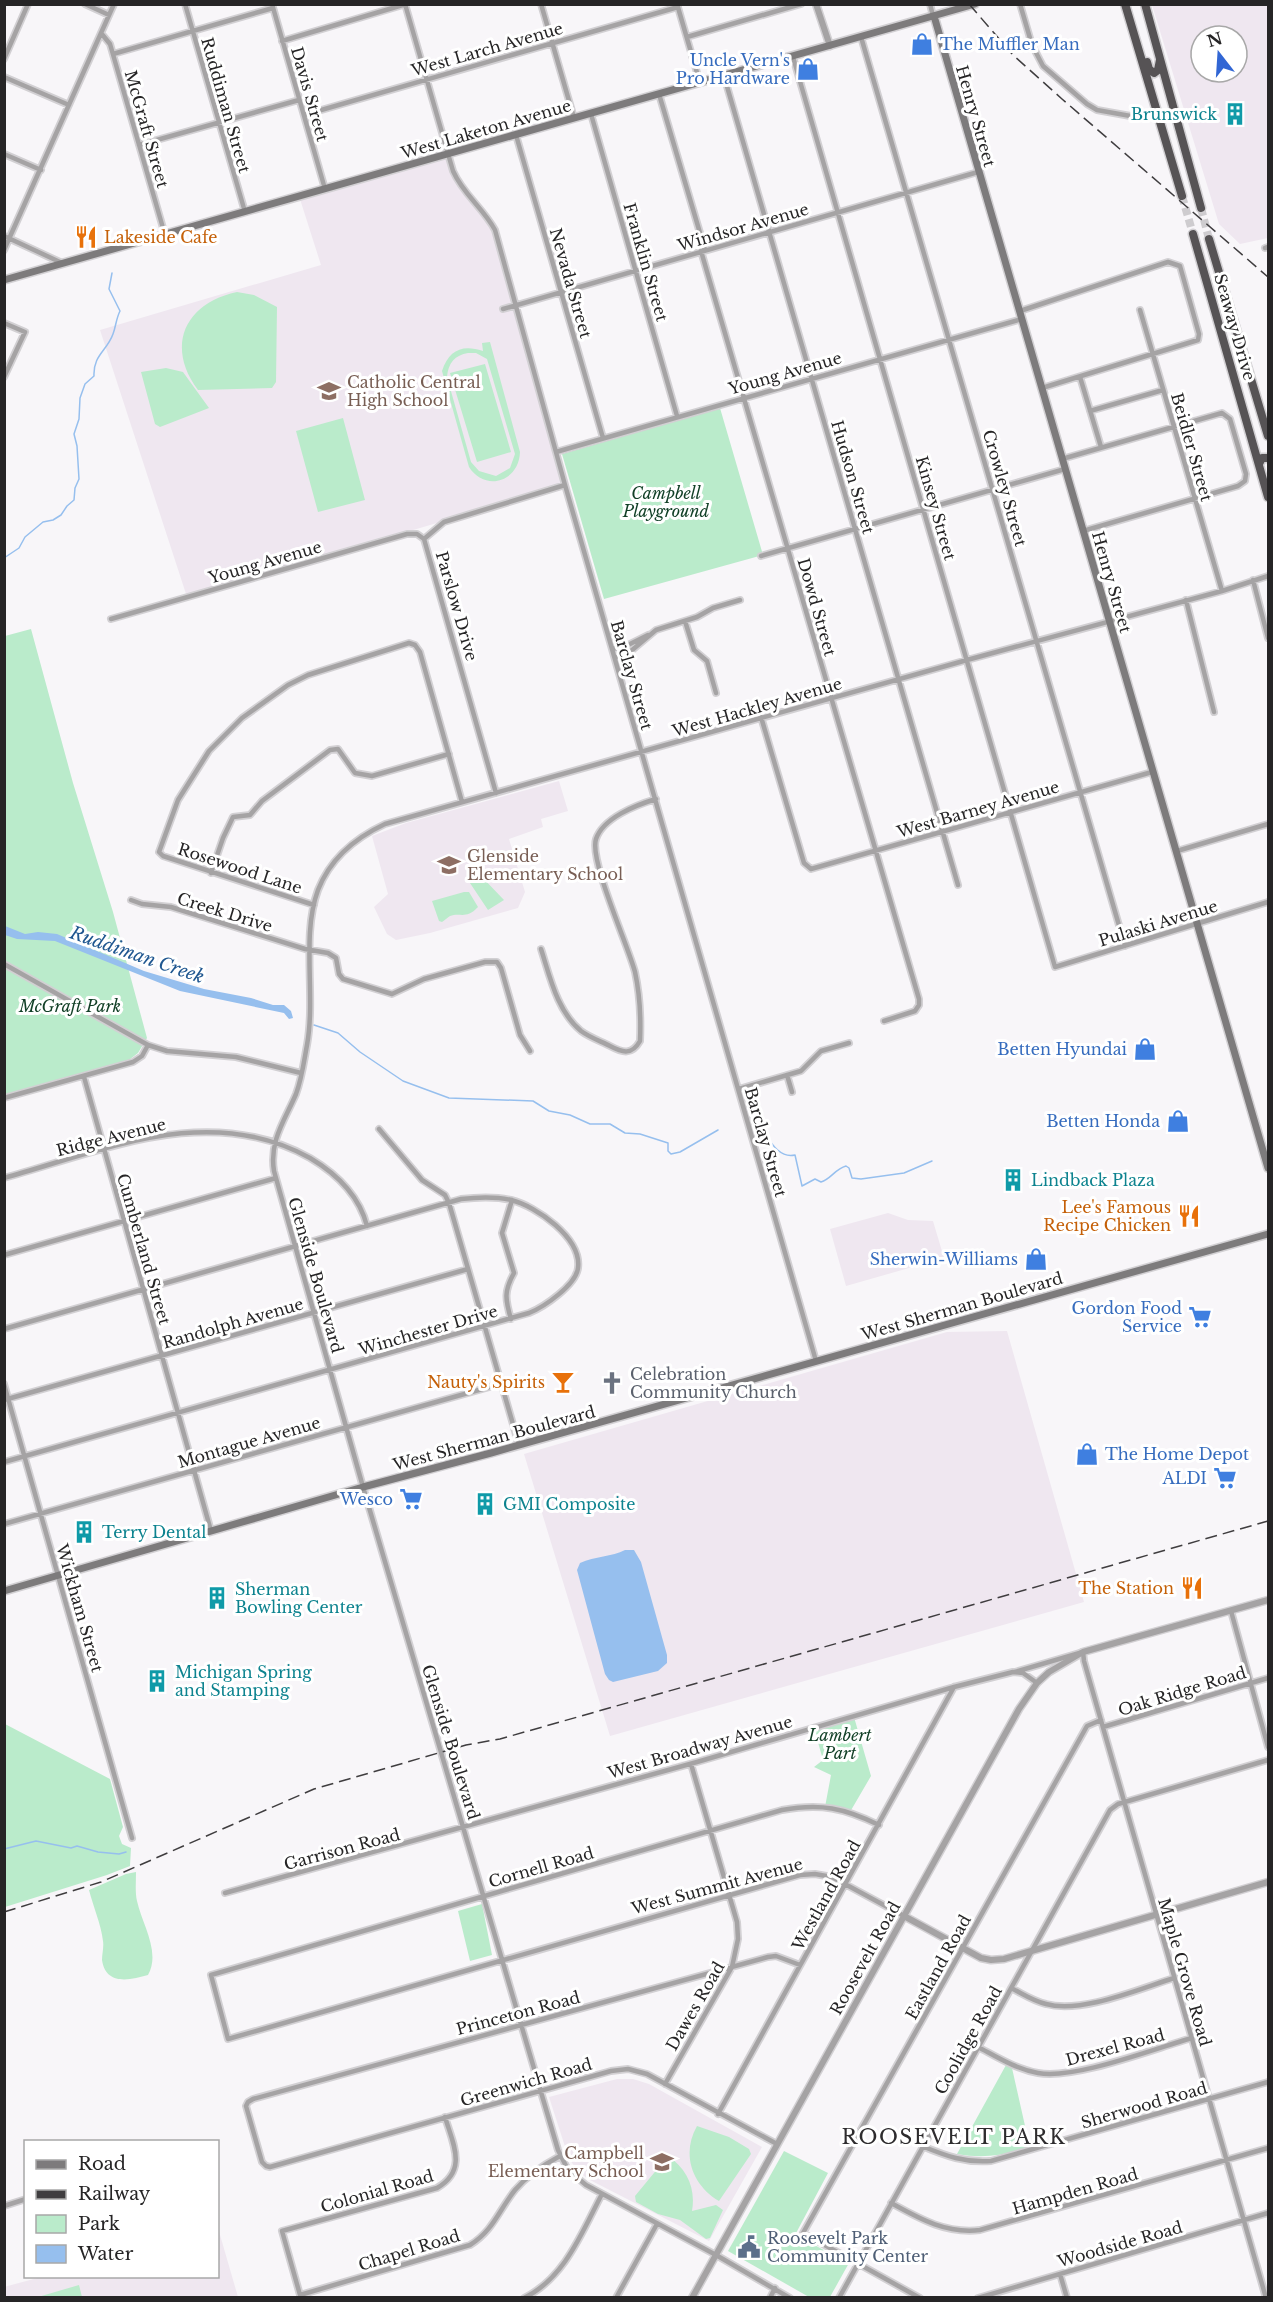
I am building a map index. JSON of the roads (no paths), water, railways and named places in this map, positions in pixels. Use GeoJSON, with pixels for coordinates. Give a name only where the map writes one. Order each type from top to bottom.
{"type":"FeatureCollection","features":[{"type":"Feature","properties":{"kind":"highway"},"geometry":{"type":"LineString","coordinates":[[1127,4],[1151,72],[1158,70],[1160,57]]}},
{"type":"Feature","properties":{"kind":"highway"},"geometry":{"type":"LineString","coordinates":[[1127,4],[1182,196]]}},
{"type":"Feature","properties":{"kind":"highway"},"geometry":{"type":"LineString","coordinates":[[1145,4],[1201,208]]}},
{"type":"Feature","properties":{"kind":"highway","name":"Seaway Drive"},"geometry":{"type":"LineString","coordinates":[[1193,234],[1269,497]]}},
{"type":"Feature","properties":{"kind":"highway","name":"Seaway Drive"},"geometry":{"type":"LineString","coordinates":[[1209,238],[1269,436]]}},
{"type":"Feature","properties":{"kind":"highway"},"geometry":{"type":"LineString","coordinates":[[1259,464],[1262,458],[1269,458]]}},
{"type":"Feature","properties":{"kind":"main road","name":"West Laketon Avenue"},"geometry":{"type":"LineString","coordinates":[[4,280],[975,4]]}},
{"type":"Feature","properties":{"kind":"main road","name":"Henry Street"},"geometry":{"type":"LineString","coordinates":[[933,16],[1269,1168]]}},
{"type":"Feature","properties":{"kind":"main road","name":"West Sherman Boulevard"},"geometry":{"type":"LineString","coordinates":[[4,1591],[363,1487],[1269,1234]]}},
{"type":"Feature","properties":{"kind":"street"},"geometry":{"type":"LineString","coordinates":[[4,59],[28,4]]}},
{"type":"Feature","properties":{"kind":"street"},"geometry":{"type":"LineString","coordinates":[[86,4],[109,15]]}},
{"type":"Feature","properties":{"kind":"street"},"geometry":{"type":"LineString","coordinates":[[4,250],[7,237],[40,170],[114,4]]}},
{"type":"Feature","properties":{"kind":"street","name":"Ruddiman Street"},"geometry":{"type":"LineString","coordinates":[[185,4],[245,212]]}},
{"type":"Feature","properties":{"kind":"street"},"geometry":{"type":"LineString","coordinates":[[541,4],[574,118]]}},
{"type":"Feature","properties":{"kind":"street"},"geometry":{"type":"LineString","coordinates":[[687,37],[801,4]]}},
{"type":"Feature","properties":{"kind":"street"},"geometry":{"type":"LineString","coordinates":[[816,4],[830,46]]}},
{"type":"Feature","properties":{"kind":"street","name":"Henry Street"},"geometry":{"type":"LineString","coordinates":[[930,4],[933,16]]}},
{"type":"Feature","properties":{"kind":"street"},"geometry":{"type":"LineString","coordinates":[[1020,4],[1032,45],[1043,66],[1097,110],[1136,117]]}},
{"type":"Feature","properties":{"kind":"street"},"geometry":{"type":"LineString","coordinates":[[282,40],[405,5]]}},
{"type":"Feature","properties":{"kind":"street","name":"Barclay Street"},"geometry":{"type":"LineString","coordinates":[[405,5],[453,171],[462,188],[479,206],[495,230],[565,485],[816,1362]]}},
{"type":"Feature","properties":{"kind":"street"},"geometry":{"type":"LineString","coordinates":[[113,54],[272,6]]}},
{"type":"Feature","properties":{"kind":"street","name":"Davis Street"},"geometry":{"type":"LineString","coordinates":[[272,6],[325,189]]}},
{"type":"Feature","properties":{"kind":"street"},"geometry":{"type":"LineString","coordinates":[[678,6],[700,82]]}},
{"type":"Feature","properties":{"kind":"street","name":"West Larch Avenue"},"geometry":{"type":"LineString","coordinates":[[304,115],[678,6]]}},
{"type":"Feature","properties":{"kind":"street","name":"McGraft Street"},"geometry":{"type":"LineString","coordinates":[[101,33],[108,39],[113,54],[165,235]]}},
{"type":"Feature","properties":{"kind":"street","name":"Crowley Street"},"geometry":{"type":"LineString","coordinates":[[861,37],[1125,946]]}},
{"type":"Feature","properties":{"kind":"street","name":"Kinsey Street"},"geometry":{"type":"LineString","coordinates":[[793,57],[1055,966]]}},
{"type":"Feature","properties":{"kind":"street","name":"Hudson Street"},"geometry":{"type":"LineString","coordinates":[[724,76],[958,885]]}},
{"type":"Feature","properties":{"kind":"street"},"geometry":{"type":"LineString","coordinates":[[4,77],[69,105]]}},
{"type":"Feature","properties":{"kind":"street","name":"Dowd Street"},"geometry":{"type":"LineString","coordinates":[[659,94],[919,1005],[915,1011],[884,1021]]}},
{"type":"Feature","properties":{"kind":"street"},"geometry":{"type":"LineString","coordinates":[[139,145],[299,100]]}},
{"type":"Feature","properties":{"kind":"street","name":"Franklin Street"},"geometry":{"type":"LineString","coordinates":[[591,114],[677,416]]}},
{"type":"Feature","properties":{"kind":"street","name":"Nevada Street"},"geometry":{"type":"LineString","coordinates":[[516,135],[603,438]]}},
{"type":"Feature","properties":{"kind":"street"},"geometry":{"type":"LineString","coordinates":[[4,154],[40,170]]}},
{"type":"Feature","properties":{"kind":"street","name":"Windsor Avenue"},"geometry":{"type":"LineString","coordinates":[[502,309],[978,172]]}},
{"type":"Feature","properties":{"kind":"street"},"geometry":{"type":"LineString","coordinates":[[7,237],[63,263]]}},
{"type":"Feature","properties":{"kind":"street","name":"Young Avenue"},"geometry":{"type":"LineString","coordinates":[[556,452],[950,339],[1167,262],[1175,263],[1180,266],[1199,334],[1198,340],[1153,355]]}},
{"type":"Feature","properties":{"kind":"street","name":"Beidler Street"},"geometry":{"type":"LineString","coordinates":[[1140,310],[1222,591]]}},
{"type":"Feature","properties":{"kind":"street"},"geometry":{"type":"LineString","coordinates":[[4,323],[25,332],[4,377]]}},
{"type":"Feature","properties":{"kind":"street"},"geometry":{"type":"LineString","coordinates":[[1042,388],[1153,355]]}},
{"type":"Feature","properties":{"kind":"street"},"geometry":{"type":"LineString","coordinates":[[1080,377],[1101,447]]}},
{"type":"Feature","properties":{"kind":"street"},"geometry":{"type":"LineString","coordinates":[[1090,411],[1163,390]]}},
{"type":"Feature","properties":{"kind":"street"},"geometry":{"type":"LineString","coordinates":[[1062,459],[1174,426],[1226,414],[1230,419],[1245,470],[1245,481],[1238,486],[1083,531]]}},
{"type":"Feature","properties":{"kind":"street"},"geometry":{"type":"LineString","coordinates":[[761,556],[1065,469]]}},
{"type":"Feature","properties":{"kind":"street","name":"Parslow Drive"},"geometry":{"type":"LineString","coordinates":[[495,793],[424,539],[444,522],[565,485]]}},
{"type":"Feature","properties":{"kind":"street","name":"Young Avenue"},"geometry":{"type":"LineString","coordinates":[[111,619],[407,534],[417,534],[424,539]]}},
{"type":"Feature","properties":{"kind":"street","name":"West Hackley Avenue"},"geometry":{"type":"LineString","coordinates":[[301,1073],[310,1022],[311,927],[318,890],[330,867],[354,842],[385,824],[1269,576]]}},
{"type":"Feature","properties":{"kind":"street"},"geometry":{"type":"LineString","coordinates":[[1252,580],[1269,638]]}},
{"type":"Feature","properties":{"kind":"street"},"geometry":{"type":"LineString","coordinates":[[612,650],[714,608],[740,600]]}},
{"type":"Feature","properties":{"kind":"street"},"geometry":{"type":"LineString","coordinates":[[1186,600],[1214,712]]}},
{"type":"Feature","properties":{"kind":"street"},"geometry":{"type":"LineString","coordinates":[[685,621],[694,650],[707,661],[716,693]]}},
{"type":"Feature","properties":{"kind":"street"},"geometry":{"type":"LineString","coordinates":[[615,658],[631,651],[650,634]]}},
{"type":"Feature","properties":{"kind":"street","name":"Rosewood Lane"},"geometry":{"type":"LineString","coordinates":[[314,905],[211,873],[163,856],[159,852],[178,800],[209,752],[243,718],[288,685],[308,675],[409,643],[418,647],[449,754]]}},
{"type":"Feature","properties":{"kind":"street","name":"West Barney Avenue"},"geometry":{"type":"LineString","coordinates":[[761,717],[804,863],[811,869],[1152,772]]}},
{"type":"Feature","properties":{"kind":"street"},"geometry":{"type":"LineString","coordinates":[[211,873],[233,817],[250,815],[262,801],[330,750],[338,749],[355,773],[372,776],[449,754],[462,802]]}},
{"type":"Feature","properties":{"kind":"street"},"geometry":{"type":"LineString","coordinates":[[541,949],[555,994],[571,1022],[583,1032],[618,1050],[628,1053],[637,1046],[640,1041],[640,1023],[635,971],[600,871],[594,844],[601,829],[611,821],[634,807],[656,799]]}},
{"type":"Feature","properties":{"kind":"street"},"geometry":{"type":"LineString","coordinates":[[1177,851],[1269,824]]}},
{"type":"Feature","properties":{"kind":"street","name":"Creek Drive"},"geometry":{"type":"LineString","coordinates":[[131,900],[142,904],[171,907],[311,951],[328,953],[336,958],[339,974],[343,979],[392,994],[424,979],[485,962],[497,962],[501,968],[520,1035],[530,1051]]}},
{"type":"Feature","properties":{"kind":"street","name":"Pulaski Avenue"},"geometry":{"type":"LineString","coordinates":[[1055,966],[1269,902]]}},
{"type":"Feature","properties":{"kind":"street"},"geometry":{"type":"LineString","coordinates":[[4,964],[148,1045],[167,1051],[236,1057],[301,1073]]}},
{"type":"Feature","properties":{"kind":"street"},"geometry":{"type":"LineString","coordinates":[[739,1089],[801,1071],[821,1051],[849,1043]]}},
{"type":"Feature","properties":{"kind":"street"},"geometry":{"type":"LineString","coordinates":[[4,1098],[133,1062],[142,1056],[148,1045]]}},
{"type":"Feature","properties":{"kind":"street","name":"Glenside Boulevard"},"geometry":{"type":"LineString","coordinates":[[301,1073],[296,1093],[274,1143],[273,1163],[276,1178],[363,1487],[560,2156],[575,2177],[602,2194],[716,2254],[790,2298]]}},
{"type":"Feature","properties":{"kind":"street"},"geometry":{"type":"LineString","coordinates":[[787,1075],[792,1092]]}},
{"type":"Feature","properties":{"kind":"street","name":"Cumberland Street"},"geometry":{"type":"LineString","coordinates":[[84,1077],[211,1531]]}},
{"type":"Feature","properties":{"kind":"street"},"geometry":{"type":"LineString","coordinates":[[379,1129],[422,1180],[445,1196],[449,1203],[519,1445]]}},
{"type":"Feature","properties":{"kind":"street","name":"Ridge Avenue"},"geometry":{"type":"LineString","coordinates":[[4,1178],[155,1136],[186,1132],[230,1132],[274,1143],[303,1155],[335,1174],[352,1193],[367,1226]]}},
{"type":"Feature","properties":{"kind":"street"},"geometry":{"type":"LineString","coordinates":[[4,1255],[276,1178]]}},
{"type":"Feature","properties":{"kind":"street","name":"Winchester Drive"},"geometry":{"type":"LineString","coordinates":[[4,1329],[476,1197],[512,1200],[528,1206],[549,1219],[572,1247],[579,1266],[571,1281],[549,1302],[529,1313],[4,1462]]}},
{"type":"Feature","properties":{"kind":"street"},"geometry":{"type":"LineString","coordinates":[[511,1319],[505,1294],[514,1273],[502,1233],[512,1200]]}},
{"type":"Feature","properties":{"kind":"street","name":"Randolph Avenue"},"geometry":{"type":"LineString","coordinates":[[7,1400],[468,1269]]}},
{"type":"Feature","properties":{"kind":"street","name":"Wickham Street"},"geometry":{"type":"LineString","coordinates":[[4,1384],[132,1838]]}},
{"type":"Feature","properties":{"kind":"street","name":"Montague Avenue"},"geometry":{"type":"LineString","coordinates":[[4,1524],[500,1384]]}},
{"type":"Feature","properties":{"kind":"street","name":"West Broadway Avenue"},"geometry":{"type":"LineString","coordinates":[[464,1828],[954,1687],[1269,1600]]}},
{"type":"Feature","properties":{"kind":"street"},"geometry":{"type":"LineString","coordinates":[[1231,1611],[1269,1747]]}},
{"type":"Feature","properties":{"kind":"street","name":"Roosevelt Road"},"geometry":{"type":"LineString","coordinates":[[692,2298],[1019,1709],[1037,1683],[1048,1672],[1083,1652]]}},
{"type":"Feature","properties":{"kind":"street","name":"Maple Grove Road"},"geometry":{"type":"LineString","coordinates":[[1083,1652],[1266,2298]]}},
{"type":"Feature","properties":{"kind":"street"},"geometry":{"type":"LineString","coordinates":[[1013,1672],[1023,1673],[1037,1683]]}},
{"type":"Feature","properties":{"kind":"street","name":"Oak Ridge Road"},"geometry":{"type":"LineString","coordinates":[[1103,1727],[1269,1678]]}},
{"type":"Feature","properties":{"kind":"street","name":"Westland Road"},"geometry":{"type":"LineString","coordinates":[[718,2114],[954,1687]]}},
{"type":"Feature","properties":{"kind":"street","name":"Eastland Road"},"geometry":{"type":"LineString","coordinates":[[859,2264],[803,2233],[1087,1725],[1101,1720]]}},
{"type":"Feature","properties":{"kind":"street"},"geometry":{"type":"LineString","coordinates":[[1124,1802],[1269,1760]]}},
{"type":"Feature","properties":{"kind":"street","name":"Dawes Road"},"geometry":{"type":"LineString","coordinates":[[665,2084],[732,1967],[738,1939],[729,1895],[691,1764]]}},
{"type":"Feature","properties":{"kind":"street","name":"Coolidge Road"},"geometry":{"type":"LineString","coordinates":[[839,2298],[1110,1810],[1116,1804],[1124,1802]]}},
{"type":"Feature","properties":{"kind":"street","name":"Cornell Road"},"geometry":{"type":"LineString","coordinates":[[228,2039],[211,1975],[782,1810],[816,1806],[850,1812],[879,1825]]}},
{"type":"Feature","properties":{"kind":"street","name":"Garrison Road"},"geometry":{"type":"LineString","coordinates":[[225,1893],[464,1828]]}},
{"type":"Feature","properties":{"kind":"street","name":"West Summit Avenue"},"geometry":{"type":"LineString","coordinates":[[228,2039],[800,1875],[815,1874],[831,1877],[962,1949],[991,1960],[1012,1958],[1269,1882]]}},
{"type":"Feature","properties":{"kind":"street","name":"Princeton Road"},"geometry":{"type":"LineString","coordinates":[[270,2167],[262,2162],[246,2108],[248,2102],[253,2099],[776,1956],[800,1965]]}},
{"type":"Feature","properties":{"kind":"street"},"geometry":{"type":"LineString","coordinates":[[1011,1988],[1032,2000],[1047,2005],[1073,2007],[1174,1978]]}},
{"type":"Feature","properties":{"kind":"street","name":"Drexel Road"},"geometry":{"type":"LineString","coordinates":[[978,2047],[1025,2070],[1055,2074],[1081,2070],[1192,2038]]}},
{"type":"Feature","properties":{"kind":"street","name":"Greenwich Road"},"geometry":{"type":"LineString","coordinates":[[270,2167],[539,2090],[621,2069],[638,2070],[777,2144]]}},
{"type":"Feature","properties":{"kind":"street","name":"Sherwood Road"},"geometry":{"type":"LineString","coordinates":[[922,2146],[956,2160],[991,2161],[1269,2082]]}},
{"type":"Feature","properties":{"kind":"street","name":"Colonial Road"},"geometry":{"type":"LineString","coordinates":[[300,2295],[282,2231],[436,2188],[443,2184],[453,2174],[456,2162],[445,2117]]}},
{"type":"Feature","properties":{"kind":"street","name":"Hampden Road"},"geometry":{"type":"LineString","coordinates":[[891,2203],[936,2226],[954,2230],[981,2230],[1269,2148]]}},
{"type":"Feature","properties":{"kind":"street","name":"Chapel Road"},"geometry":{"type":"LineString","coordinates":[[300,2295],[471,2245],[488,2231],[526,2178],[560,2156]]}},
{"type":"Feature","properties":{"kind":"street"},"geometry":{"type":"LineString","coordinates":[[524,2298],[549,2281],[564,2264],[602,2194]]}},
{"type":"Feature","properties":{"kind":"street"},"geometry":{"type":"LineString","coordinates":[[4,2206],[24,2200]]}},
{"type":"Feature","properties":{"kind":"street","name":"Woodside Road"},"geometry":{"type":"LineString","coordinates":[[978,2298],[999,2295],[1060,2274],[1269,2213]]}},
{"type":"Feature","properties":{"kind":"street"},"geometry":{"type":"LineString","coordinates":[[616,2298],[657,2224]]}},
{"type":"Feature","properties":{"kind":"street"},"geometry":{"type":"LineString","coordinates":[[859,2264],[920,2298]]}},
{"type":"Feature","properties":{"kind":"street"},"geometry":{"type":"LineString","coordinates":[[1060,2274],[1067,2298]]}},
{"type":"Feature","properties":{"kind":"street"},"geometry":{"type":"LineString","coordinates":[[770,2298],[775,2288]]}},
{"type":"Feature","properties":{"kind":"water"},"geometry":{"type":"Polygon","coordinates":[[[5,926],[25,934],[38,932],[57,934],[144,971],[204,989],[251,998],[273,1005],[284,1005],[291,1011],[293,1018],[289,1019],[284,1013],[180,991],[55,941],[17,939],[5,935],[5,926]]]}},
{"type":"Feature","properties":{"kind":"water"},"geometry":{"type":"Polygon","coordinates":[[[625,1550],[634,1550],[641,1562],[667,1655],[667,1663],[658,1671],[613,1682],[605,1674],[577,1570],[580,1563],[625,1550]]]}},
{"type":"Feature","properties":{"kind":"waterway"},"geometry":{"type":"LineString","coordinates":[[4,558],[19,548],[25,537],[43,522],[61,515],[74,500],[75,488],[79,479],[74,434],[79,419],[80,398],[85,384],[94,376],[96,363],[110,340],[120,311],[109,289],[112,273]]}},
{"type":"Feature","properties":{"kind":"waterway","name":"Ruddiman Creek"},"geometry":{"type":"LineString","coordinates":[[314,1025],[338,1033],[360,1052],[403,1081],[449,1098],[533,1101],[549,1111],[570,1115],[590,1124],[610,1124],[625,1133],[640,1134],[668,1143],[668,1151],[671,1154],[680,1152],[718,1130]]}},
{"type":"Feature","properties":{"kind":"waterway","name":"Ruddiman Creek"},"geometry":{"type":"LineString","coordinates":[[760,1127],[779,1151],[795,1155],[802,1186],[815,1179],[824,1181],[846,1166],[852,1178],[861,1179],[904,1173],[932,1161]]}},
{"type":"Feature","properties":{"kind":"waterway"},"geometry":{"type":"LineString","coordinates":[[4,1849],[36,1841],[71,1848],[77,1846],[98,1852],[119,1854],[126,1852]]}},
{"type":"Feature","properties":{"kind":"tunnel"},"geometry":{"type":"LineString","coordinates":[[1182,196],[1193,234]]}},
{"type":"Feature","properties":{"kind":"tunnel"},"geometry":{"type":"LineString","coordinates":[[1201,208],[1209,239]]}},
{"type":"Feature","properties":{"kind":"railway"},"geometry":{"type":"LineString","coordinates":[[969,4],[1013,55],[1268,277]]}},
{"type":"Feature","properties":{"kind":"railway"},"geometry":{"type":"LineString","coordinates":[[4,1912],[101,1882],[314,1789],[466,1745],[500,1739],[1268,1521]]}},
{"type":"Feature","properties":{"kind":"place","name":"The Muffler Man"},"geometry":{"type":"Point","coordinates":[922,44]}},
{"type":"Feature","properties":{"kind":"place","name":"Uncle Vern's Pro Hardware"},"geometry":{"type":"Point","coordinates":[808,69]}},
{"type":"Feature","properties":{"kind":"place","name":"Brunswick"},"geometry":{"type":"Point","coordinates":[1235,114]}},
{"type":"Feature","properties":{"kind":"place","name":"Lakeside Cafe"},"geometry":{"type":"Point","coordinates":[86,237]}},
{"type":"Feature","properties":{"kind":"place","name":"Catholic Central High School"},"geometry":{"type":"Point","coordinates":[329,391]}},
{"type":"Feature","properties":{"kind":"place","name":"Glenside Elementary School"},"geometry":{"type":"Point","coordinates":[449,865]}},
{"type":"Feature","properties":{"kind":"place","name":"Betten Hyundai"},"geometry":{"type":"Point","coordinates":[1145,1049]}},
{"type":"Feature","properties":{"kind":"place","name":"Betten Honda"},"geometry":{"type":"Point","coordinates":[1178,1121]}},
{"type":"Feature","properties":{"kind":"place","name":"Lindback Plaza"},"geometry":{"type":"Point","coordinates":[1013,1180]}},
{"type":"Feature","properties":{"kind":"place","name":"Lee's Famous Recipe Chicken"},"geometry":{"type":"Point","coordinates":[1189,1216]}},
{"type":"Feature","properties":{"kind":"place","name":"Sherwin-Williams"},"geometry":{"type":"Point","coordinates":[1036,1259]}},
{"type":"Feature","properties":{"kind":"place","name":"Gordon Food Service"},"geometry":{"type":"Point","coordinates":[1200,1317]}},
{"type":"Feature","properties":{"kind":"place","name":"Nauty's Spirits"},"geometry":{"type":"Point","coordinates":[563,1382]}},
{"type":"Feature","properties":{"kind":"place","name":"Celebration Community Church"},"geometry":{"type":"Point","coordinates":[612,1383]}},
{"type":"Feature","properties":{"kind":"place","name":"The Home Depot"},"geometry":{"type":"Point","coordinates":[1087,1454]}},
{"type":"Feature","properties":{"kind":"place","name":"ALDI"},"geometry":{"type":"Point","coordinates":[1225,1478]}},
{"type":"Feature","properties":{"kind":"place","name":"Wesco"},"geometry":{"type":"Point","coordinates":[411,1499]}},
{"type":"Feature","properties":{"kind":"place","name":"GMI Composite"},"geometry":{"type":"Point","coordinates":[485,1504]}},
{"type":"Feature","properties":{"kind":"place","name":"Terry Dental"},"geometry":{"type":"Point","coordinates":[84,1532]}},
{"type":"Feature","properties":{"kind":"place","name":"The Station"},"geometry":{"type":"Point","coordinates":[1192,1588]}},
{"type":"Feature","properties":{"kind":"place","name":"Sherman Bowling Center"},"geometry":{"type":"Point","coordinates":[217,1598]}},
{"type":"Feature","properties":{"kind":"place","name":"Michigan Spring and Stamping"},"geometry":{"type":"Point","coordinates":[157,1681]}},
{"type":"Feature","properties":{"kind":"place","name":"Campbell Elementary School"},"geometry":{"type":"Point","coordinates":[662,2162]}},
{"type":"Feature","properties":{"kind":"place","name":"Roosevelt Park Community Center"},"geometry":{"type":"Point","coordinates":[749,2247]}},
{"type":"Feature","properties":{"kind":"district","name":"ROOSEVELT PARK"},"geometry":{"type":"Point","coordinates":[954,2137]}},
{"type":"Feature","properties":{"kind":"park label","name":"Campbell Playground"},"geometry":{"type":"Point","coordinates":[666,502]}},
{"type":"Feature","properties":{"kind":"park label","name":"McGraft Park"},"geometry":{"type":"Point","coordinates":[70,1006]}},
{"type":"Feature","properties":{"kind":"park label","name":"Lambert Part"},"geometry":{"type":"Point","coordinates":[840,1744]}}]}
